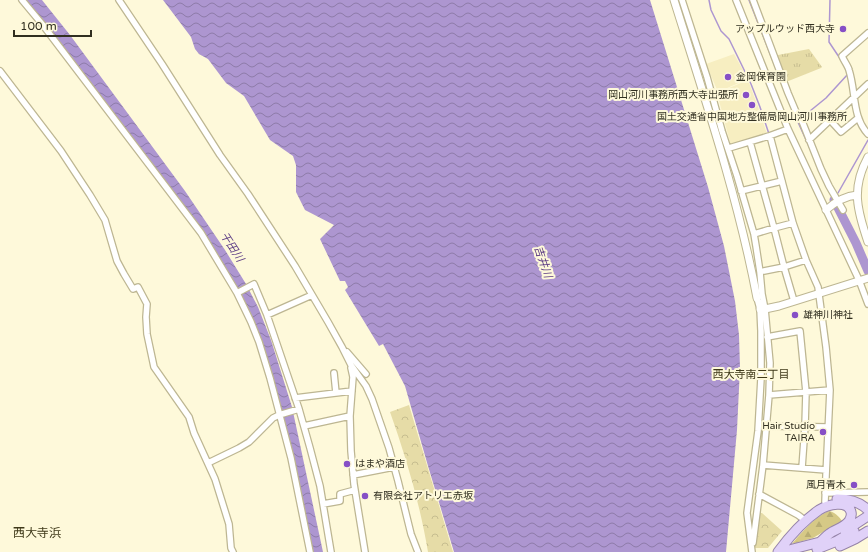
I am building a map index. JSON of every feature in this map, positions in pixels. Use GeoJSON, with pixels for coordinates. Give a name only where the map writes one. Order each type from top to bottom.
{"type":"FeatureCollection","features":[{"type":"Feature","properties":{"kind":"main road"},"geometry":{"type":"LineString","coordinates":[[773,552],[802,518],[817,507],[825,497],[846,499],[860,504],[868,510]]}},
{"type":"Feature","properties":{"kind":"main road"},"geometry":{"type":"LineString","coordinates":[[780,552],[794,533],[819,510],[834,504],[846,506],[850,510],[852,516],[850,521],[829,534],[820,542]]}},
{"type":"Feature","properties":{"kind":"main road"},"geometry":{"type":"LineString","coordinates":[[809,549],[842,532],[868,516]]}},
{"type":"Feature","properties":{"kind":"main road"},"geometry":{"type":"LineString","coordinates":[[780,552],[822,548],[868,523]]}},
{"type":"Feature","properties":{"kind":"main road"},"geometry":{"type":"LineString","coordinates":[[827,552],[868,531]]}},
{"type":"Feature","properties":{"kind":"street"},"geometry":{"type":"LineString","coordinates":[[22,0],[42,24],[189,218],[238,293],[259,342],[281,414],[310,552]]}},
{"type":"Feature","properties":{"kind":"street"},"geometry":{"type":"LineString","coordinates":[[119,0],[220,155],[248,194],[295,266],[351,365],[366,386],[389,448],[411,534],[418,552]]}},
{"type":"Feature","properties":{"kind":"street"},"geometry":{"type":"LineString","coordinates":[[674,0],[720,149],[745,237],[758,298],[763,309],[758,431],[747,513],[752,552]]}},
{"type":"Feature","properties":{"kind":"street"},"geometry":{"type":"LineString","coordinates":[[682,0],[707,77],[722,131],[729,148],[754,234],[760,272],[770,363],[767,426],[752,552]]}},
{"type":"Feature","properties":{"kind":"street"},"geometry":{"type":"LineString","coordinates":[[736,0],[788,129],[859,280],[868,304]]}},
{"type":"Feature","properties":{"kind":"street"},"geometry":{"type":"LineString","coordinates":[[753,0],[788,93],[836,202],[843,210]]}},
{"type":"Feature","properties":{"kind":"street"},"geometry":{"type":"LineString","coordinates":[[868,33],[842,56],[849,69],[856,112],[863,128],[868,134]]}},
{"type":"Feature","properties":{"kind":"street"},"geometry":{"type":"LineString","coordinates":[[0,71],[90,194],[105,220],[117,261],[133,289],[138,288],[147,304],[147,334],[154,367],[189,417],[194,433],[216,479],[229,524],[231,548],[233,552]]}},
{"type":"Feature","properties":{"kind":"street"},"geometry":{"type":"LineString","coordinates":[[809,140],[868,84]]}},
{"type":"Feature","properties":{"kind":"street"},"geometry":{"type":"LineString","coordinates":[[830,120],[841,132],[858,118]]}},
{"type":"Feature","properties":{"kind":"street"},"geometry":{"type":"LineString","coordinates":[[729,148],[788,129]]}},
{"type":"Feature","properties":{"kind":"street"},"geometry":{"type":"LineString","coordinates":[[770,136],[793,223],[806,260],[818,287],[830,390],[825,497],[868,492]]}},
{"type":"Feature","properties":{"kind":"street"},"geometry":{"type":"LineString","coordinates":[[750,142],[794,301]]}},
{"type":"Feature","properties":{"kind":"street"},"geometry":{"type":"LineString","coordinates":[[868,157],[860,175],[857,195],[859,214],[868,242]]}},
{"type":"Feature","properties":{"kind":"street"},"geometry":{"type":"LineString","coordinates":[[741,191],[782,181]]}},
{"type":"Feature","properties":{"kind":"street"},"geometry":{"type":"LineString","coordinates":[[826,210],[836,202],[849,196],[857,195]]}},
{"type":"Feature","properties":{"kind":"street"},"geometry":{"type":"LineString","coordinates":[[754,234],[793,223]]}},
{"type":"Feature","properties":{"kind":"street"},"geometry":{"type":"LineString","coordinates":[[764,271],[806,260]]}},
{"type":"Feature","properties":{"kind":"street"},"geometry":{"type":"LineString","coordinates":[[763,309],[818,294],[867,278]]}},
{"type":"Feature","properties":{"kind":"street"},"geometry":{"type":"LineString","coordinates":[[238,293],[254,284],[267,315],[304,426],[320,486],[331,552]]}},
{"type":"Feature","properties":{"kind":"street"},"geometry":{"type":"LineString","coordinates":[[267,315],[312,295]]}},
{"type":"Feature","properties":{"kind":"street"},"geometry":{"type":"LineString","coordinates":[[767,337],[800,331],[806,392],[802,468]]}},
{"type":"Feature","properties":{"kind":"street"},"geometry":{"type":"LineString","coordinates":[[342,347],[366,374]]}},
{"type":"Feature","properties":{"kind":"street"},"geometry":{"type":"LineString","coordinates":[[351,365],[353,377],[350,416],[351,451],[363,552]]}},
{"type":"Feature","properties":{"kind":"street"},"geometry":{"type":"LineString","coordinates":[[334,373],[336,393]]}},
{"type":"Feature","properties":{"kind":"street"},"geometry":{"type":"LineString","coordinates":[[769,396],[830,390]]}},
{"type":"Feature","properties":{"kind":"street"},"geometry":{"type":"LineString","coordinates":[[295,398],[352,391]]}},
{"type":"Feature","properties":{"kind":"street"},"geometry":{"type":"LineString","coordinates":[[208,463],[249,442],[273,418],[281,414],[298,410]]}},
{"type":"Feature","properties":{"kind":"street"},"geometry":{"type":"LineString","coordinates":[[304,426],[350,416]]}},
{"type":"Feature","properties":{"kind":"street"},"geometry":{"type":"LineString","coordinates":[[767,426],[828,427]]}},
{"type":"Feature","properties":{"kind":"street"},"geometry":{"type":"LineString","coordinates":[[763,465],[826,470]]}},
{"type":"Feature","properties":{"kind":"street"},"geometry":{"type":"LineString","coordinates":[[353,474],[394,467]]}},
{"type":"Feature","properties":{"kind":"street"},"geometry":{"type":"LineString","coordinates":[[323,504],[340,501],[340,494],[356,490]]}},
{"type":"Feature","properties":{"kind":"street"},"geometry":{"type":"LineString","coordinates":[[759,494],[798,514],[802,518]]}},
{"type":"Feature","properties":{"kind":"street"},"geometry":{"type":"LineString","coordinates":[[411,534],[413,552]]}},
{"type":"Feature","properties":{"kind":"shaded area"},"geometry":{"type":"Polygon","coordinates":[[[734,54],[748,79],[718,92],[706,64],[734,54]]]}},
{"type":"Feature","properties":{"kind":"shaded area"},"geometry":{"type":"Polygon","coordinates":[[[748,80],[767,134],[731,146],[717,93],[748,80]]]}},
{"type":"Feature","properties":{"kind":"green space"},"geometry":{"type":"Polygon","coordinates":[[[809,49],[822,67],[786,82],[776,57],[778,55],[809,49]]]}},
{"type":"Feature","properties":{"kind":"green space"},"geometry":{"type":"Polygon","coordinates":[[[409,405],[453,552],[428,552],[412,481],[390,412],[409,405]]]}},
{"type":"Feature","properties":{"kind":"green space"},"geometry":{"type":"Polygon","coordinates":[[[829,511],[836,514],[842,521],[838,525],[813,538],[792,544],[814,521],[829,511]]]}},
{"type":"Feature","properties":{"kind":"green space"},"geometry":{"type":"Polygon","coordinates":[[[758,513],[762,513],[782,531],[768,548],[755,548],[758,513]]]}},
{"type":"Feature","properties":{"kind":"water"},"geometry":{"type":"Polygon","coordinates":[[[26,0],[42,0],[70,35],[185,191],[246,284],[258,307],[271,340],[292,407],[323,552],[313,552],[290,445],[264,348],[251,315],[231,276],[182,204],[108,105],[26,0]]]}},
{"type":"Feature","properties":{"kind":"water","name":"吉井川"},"geometry":{"type":"Polygon","coordinates":[[[163,0],[650,0],[708,187],[724,246],[735,301],[739,335],[740,368],[737,430],[726,552],[454,552],[405,386],[383,344],[379,346],[345,290],[348,287],[345,281],[340,281],[320,239],[334,225],[305,210],[296,192],[296,165],[293,156],[270,140],[244,96],[226,83],[208,59],[199,54],[195,49],[191,37],[163,0]]]}},
{"type":"Feature","properties":{"kind":"waterway"},"geometry":{"type":"LineString","coordinates":[[709,0],[711,10],[721,31],[729,39],[751,84],[769,134]]}},
{"type":"Feature","properties":{"kind":"waterway"},"geometry":{"type":"LineString","coordinates":[[749,0],[778,74]]}},
{"type":"Feature","properties":{"kind":"waterway"},"geometry":{"type":"LineString","coordinates":[[830,0],[829,42],[841,60]]}},
{"type":"Feature","properties":{"kind":"waterway"},"geometry":{"type":"LineString","coordinates":[[804,117],[826,98],[848,74]]}},
{"type":"Feature","properties":{"kind":"waterway"},"geometry":{"type":"LineString","coordinates":[[797,120],[812,153]]}},
{"type":"Feature","properties":{"kind":"waterway"},"geometry":{"type":"LineString","coordinates":[[838,193],[868,140]]}},
{"type":"Feature","properties":{"kind":"waterway"},"geometry":{"type":"LineString","coordinates":[[834,200],[856,243],[868,271]]}},
{"type":"Feature","properties":{"kind":"place","name":"アップルウッド西大寺"},"geometry":{"type":"Point","coordinates":[843,29]}},
{"type":"Feature","properties":{"kind":"place","name":"金岡保育園"},"geometry":{"type":"Point","coordinates":[728,77]}},
{"type":"Feature","properties":{"kind":"place","name":"岡山河川事務所西大寺出張所"},"geometry":{"type":"Point","coordinates":[746,95]}},
{"type":"Feature","properties":{"kind":"place","name":"国土交通省中国地方整備局岡山河川事務所"},"geometry":{"type":"Point","coordinates":[752,105]}},
{"type":"Feature","properties":{"kind":"place","name":"雄神川神社"},"geometry":{"type":"Point","coordinates":[795,315]}},
{"type":"Feature","properties":{"kind":"place","name":"Hair Studio TAIRA"},"geometry":{"type":"Point","coordinates":[823,432]}},
{"type":"Feature","properties":{"kind":"place","name":"はまや酒店"},"geometry":{"type":"Point","coordinates":[347,464]}},
{"type":"Feature","properties":{"kind":"place","name":"風月青木"},"geometry":{"type":"Point","coordinates":[854,485]}},
{"type":"Feature","properties":{"kind":"place","name":"有限会社アトリエ赤坂"},"geometry":{"type":"Point","coordinates":[365,496]}},
{"type":"Feature","properties":{"kind":"district","name":"西大寺南二丁目"},"geometry":{"type":"Point","coordinates":[751,374]}},
{"type":"Feature","properties":{"kind":"district","name":"西大寺浜"},"geometry":{"type":"Point","coordinates":[37,533]}},
{"type":"Feature","properties":{"kind":"water label","name":"干田川"},"geometry":{"type":"Point","coordinates":[232,247]}}]}
